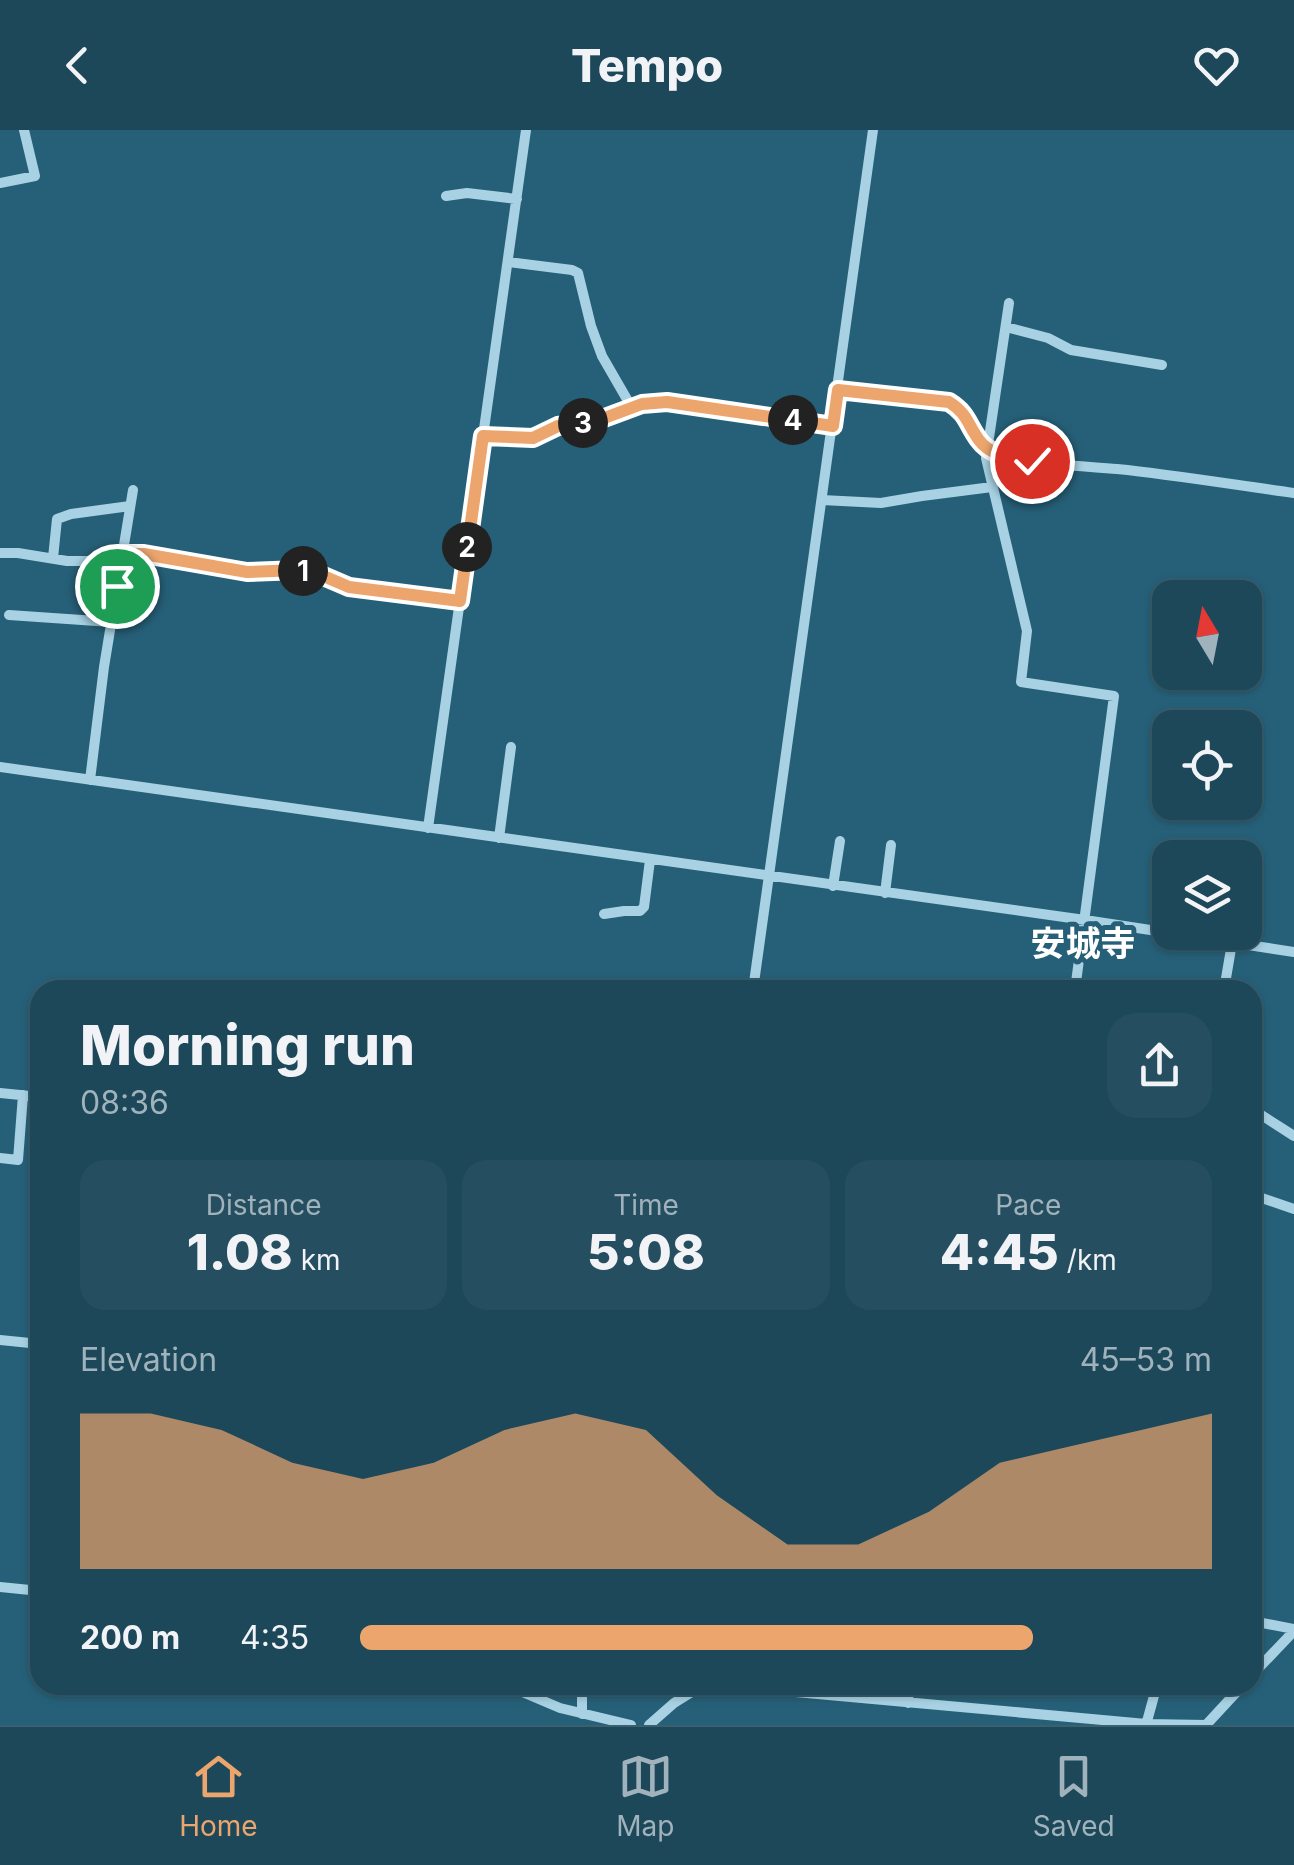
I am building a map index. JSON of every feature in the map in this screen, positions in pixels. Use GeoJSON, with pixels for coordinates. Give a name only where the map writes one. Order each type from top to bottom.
{"type":"FeatureCollection","features":[{"type":"Feature","properties":{"kind":"street"},"geometry":{"type":"LineString","coordinates":[[0,182],[35,176],[24,130]]}},
{"type":"Feature","properties":{"kind":"street"},"geometry":{"type":"LineString","coordinates":[[428,828],[526,130]]}},
{"type":"Feature","properties":{"kind":"street"},"geometry":{"type":"LineString","coordinates":[[753,980],[874,130]]}},
{"type":"Feature","properties":{"kind":"street"},"geometry":{"type":"LineString","coordinates":[[446,196],[467,193],[516,199]]}},
{"type":"Feature","properties":{"kind":"street"},"geometry":{"type":"LineString","coordinates":[[508,262],[578,273],[602,356],[632,408]]}},
{"type":"Feature","properties":{"kind":"street"},"geometry":{"type":"LineString","coordinates":[[1009,303],[986,458],[1028,631],[1021,682],[1114,696],[1077,980]]}},
{"type":"Feature","properties":{"kind":"street"},"geometry":{"type":"LineString","coordinates":[[1006,327],[1048,338],[1071,350],[1162,365]]}},
{"type":"Feature","properties":{"kind":"street"},"geometry":{"type":"LineString","coordinates":[[838,390],[949,402],[962,410],[978,440],[1001,455],[1294,493]]}},
{"type":"Feature","properties":{"kind":"street"},"geometry":{"type":"LineString","coordinates":[[483,436],[533,438],[558,426],[599,420],[642,404],[667,402],[833,426]]}},
{"type":"Feature","properties":{"kind":"street"},"geometry":{"type":"LineString","coordinates":[[822,500],[882,503],[992,488]]}},
{"type":"Feature","properties":{"kind":"street"},"geometry":{"type":"LineString","coordinates":[[90,780],[132,490]]}},
{"type":"Feature","properties":{"kind":"street"},"geometry":{"type":"LineString","coordinates":[[52,558],[57,519],[130,506]]}},
{"type":"Feature","properties":{"kind":"street"},"geometry":{"type":"LineString","coordinates":[[0,553],[88,561],[144,554],[247,572],[299,570],[349,587],[460,601]]}},
{"type":"Feature","properties":{"kind":"street"},"geometry":{"type":"LineString","coordinates":[[9,615],[112,622]]}},
{"type":"Feature","properties":{"kind":"street"},"geometry":{"type":"LineString","coordinates":[[498,838],[511,747]]}},
{"type":"Feature","properties":{"kind":"street"},"geometry":{"type":"LineString","coordinates":[[0,767],[1152,930]]}},
{"type":"Feature","properties":{"kind":"street"},"geometry":{"type":"LineString","coordinates":[[832,886],[840,841]]}},
{"type":"Feature","properties":{"kind":"street"},"geometry":{"type":"LineString","coordinates":[[885,893],[891,845]]}},
{"type":"Feature","properties":{"kind":"street"},"geometry":{"type":"LineString","coordinates":[[604,914],[640,911],[644,907],[650,860]]}},
{"type":"Feature","properties":{"kind":"street"},"geometry":{"type":"LineString","coordinates":[[1262,947],[1294,952]]}},
{"type":"Feature","properties":{"kind":"street"},"geometry":{"type":"LineString","coordinates":[[1226,980],[1231,950]]}},
{"type":"Feature","properties":{"kind":"street"},"geometry":{"type":"LineString","coordinates":[[0,1092],[30,1096]]}},
{"type":"Feature","properties":{"kind":"street"},"geometry":{"type":"LineString","coordinates":[[0,1158],[18,1160],[24,1095]]}},
{"type":"Feature","properties":{"kind":"street"},"geometry":{"type":"LineString","coordinates":[[1262,1115],[1294,1136]]}},
{"type":"Feature","properties":{"kind":"street"},"geometry":{"type":"LineString","coordinates":[[1262,1204],[1294,1209]]}},
{"type":"Feature","properties":{"kind":"street"},"geometry":{"type":"LineString","coordinates":[[0,1340],[30,1343]]}},
{"type":"Feature","properties":{"kind":"street"},"geometry":{"type":"LineString","coordinates":[[0,1587],[30,1590]]}},
{"type":"Feature","properties":{"kind":"street"},"geometry":{"type":"LineString","coordinates":[[1262,1622],[1294,1630],[1262,1664]]}},
{"type":"Feature","properties":{"kind":"street"},"geometry":{"type":"LineString","coordinates":[[527,1695],[596,1722],[631,1725]]}},
{"type":"Feature","properties":{"kind":"street"},"geometry":{"type":"LineString","coordinates":[[582,1695],[582,1714]]}},
{"type":"Feature","properties":{"kind":"street"},"geometry":{"type":"LineString","coordinates":[[649,1725],[686,1695]]}},
{"type":"Feature","properties":{"kind":"street"},"geometry":{"type":"LineString","coordinates":[[830,1695],[1146,1725],[1207,1724],[1234,1695]]}},
{"type":"Feature","properties":{"kind":"street"},"geometry":{"type":"LineString","coordinates":[[908,1695],[908,1702]]}},
{"type":"Feature","properties":{"kind":"street"},"geometry":{"type":"LineString","coordinates":[[1146,1725],[1155,1695]]}},
{"type":"Feature","properties":{"kind":"district","name":"安城寺"},"geometry":{"type":"Point","coordinates":[1083,944]}},
{"type":"Feature","properties":{"kind":"route"},"geometry":{"type":"LineString","coordinates":[[117,586],[122,554],[144,554],[247,572],[299,570],[349,587],[460,601],[483,436],[533,438],[558,426],[599,420],[652,402],[833,426],[838,390],[949,402],[962,410],[986,448],[1032,461]]}}]}
